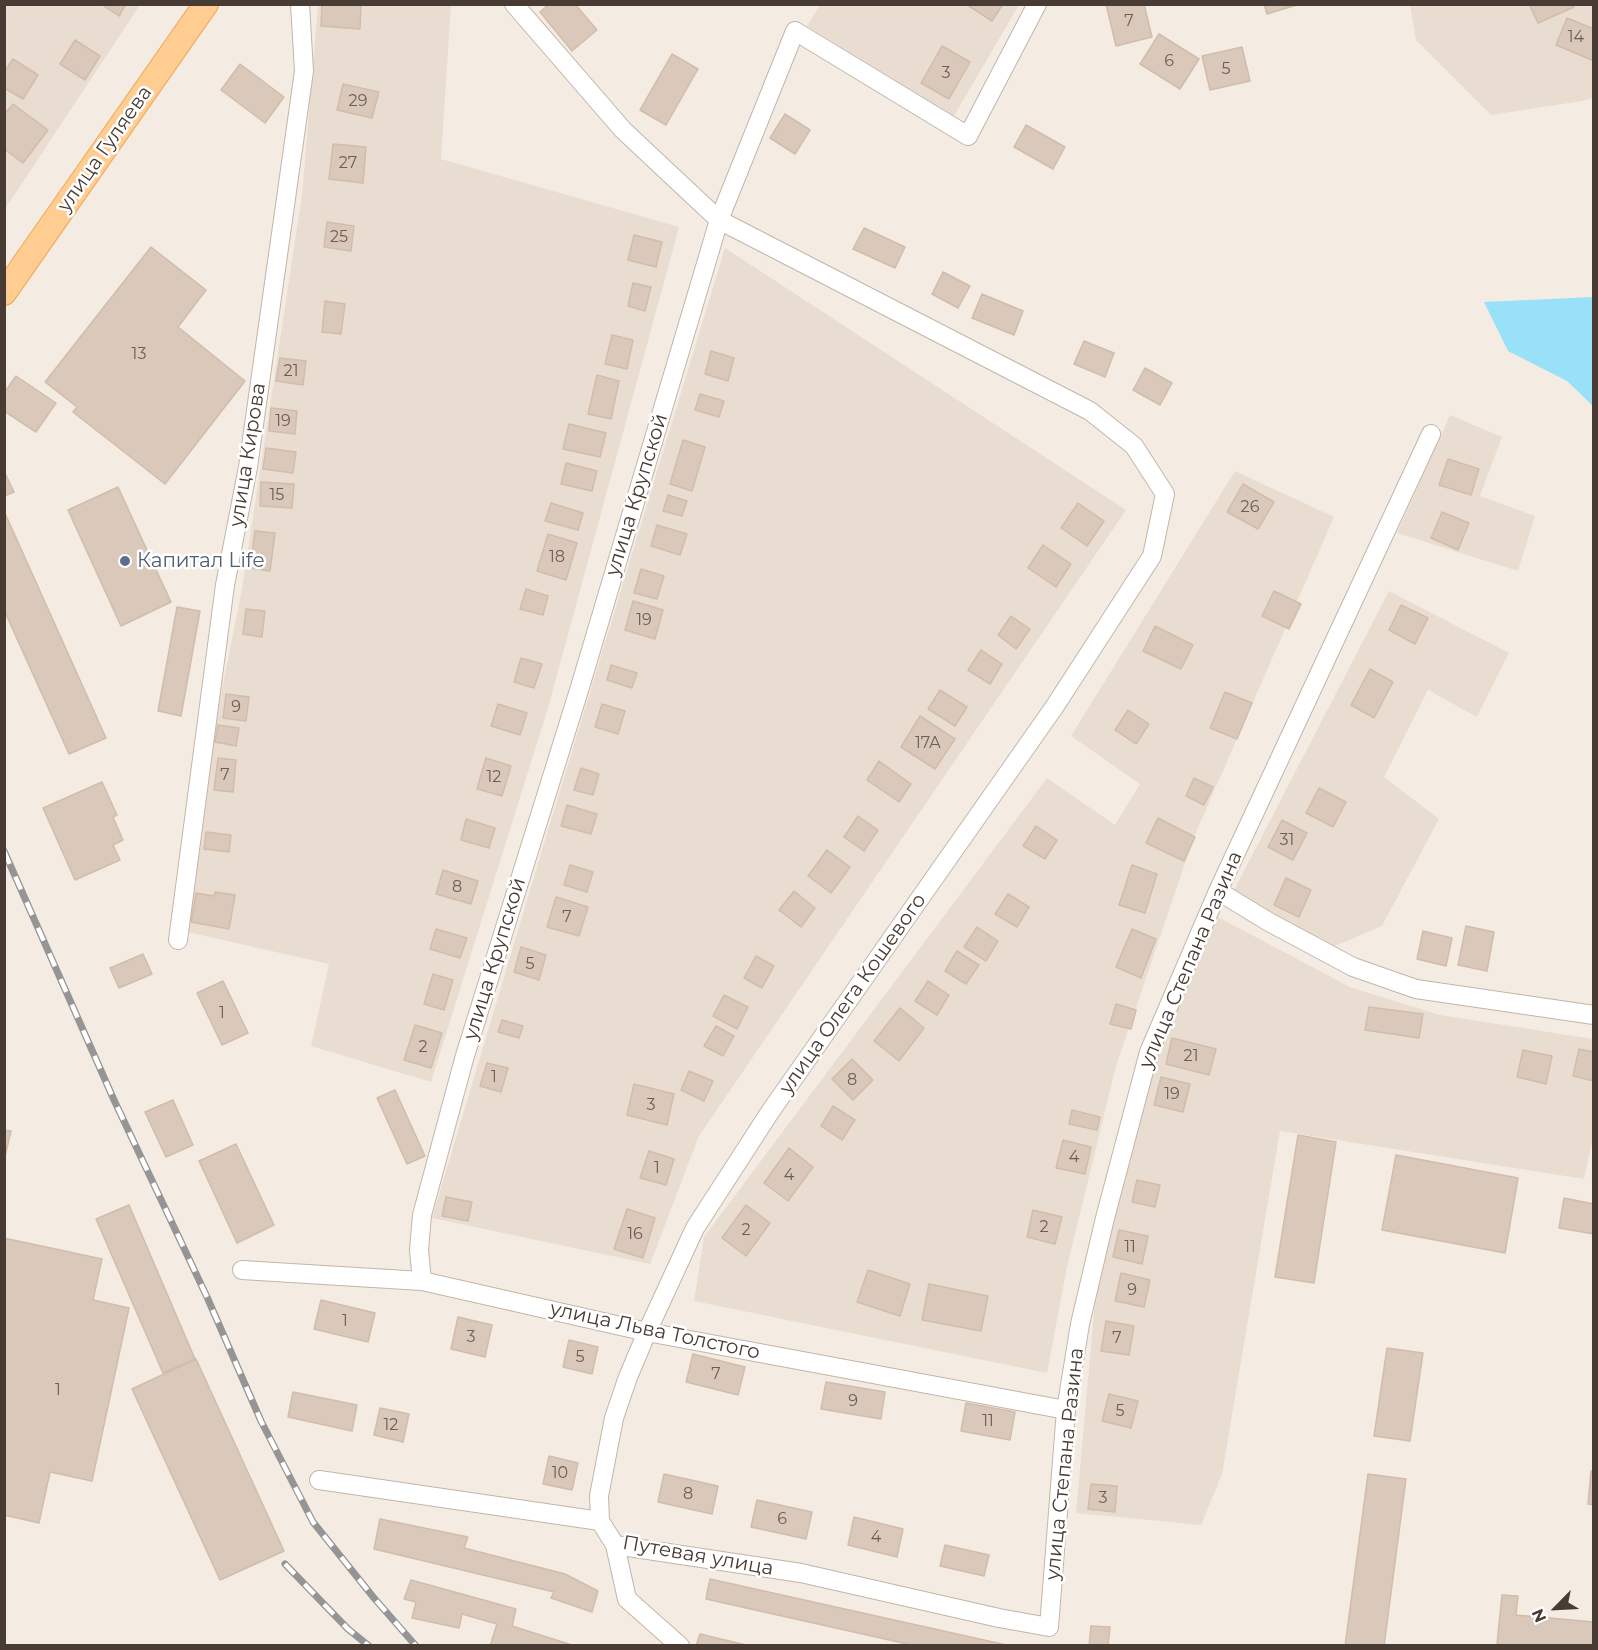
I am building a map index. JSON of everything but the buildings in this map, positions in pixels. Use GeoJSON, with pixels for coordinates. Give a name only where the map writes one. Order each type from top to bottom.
{"type":"FeatureCollection","features":[{"type":"Feature","properties":{"kind":"main road","name":"улица Гуляева"},"geometry":{"type":"LineString","coordinates":[[4,294],[206,4]]}},
{"type":"Feature","properties":{"kind":"street","name":"улица Кирова"},"geometry":{"type":"LineString","coordinates":[[178,940],[225,585],[248,467],[303,71],[300,4]]}},
{"type":"Feature","properties":{"kind":"street"},"geometry":{"type":"LineString","coordinates":[[514,4],[623,130],[718,220]]}},
{"type":"Feature","properties":{"kind":"street","name":"улица Крупской"},"geometry":{"type":"LineString","coordinates":[[422,1281],[419,1250],[422,1215],[464,1059],[580,687],[718,220],[795,31],[968,136],[1037,4]]}},
{"type":"Feature","properties":{"kind":"street","name":"улица Олега Кошевого"},"geometry":{"type":"LineString","coordinates":[[600,1521],[599,1496],[614,1418],[647,1332],[695,1228],[770,1112],[1055,706],[1152,556],[1165,494],[1134,446],[1090,411],[718,220]]}},
{"type":"Feature","properties":{"kind":"street","name":"улица Степана Разина"},"geometry":{"type":"LineString","coordinates":[[1049,1627],[1066,1410],[1080,1324],[1105,1218],[1149,1052],[1218,891],[1431,434]]}},
{"type":"Feature","properties":{"kind":"street"},"geometry":{"type":"LineString","coordinates":[[1218,891],[1269,922],[1353,967],[1416,989],[1593,1015]]}},
{"type":"Feature","properties":{"kind":"street","name":"улица Льва Толстого"},"geometry":{"type":"LineString","coordinates":[[242,1270],[422,1281],[647,1332],[1066,1410]]}},
{"type":"Feature","properties":{"kind":"street","name":"Путевая улица"},"geometry":{"type":"LineString","coordinates":[[319,1480],[600,1521],[615,1545],[801,1573],[999,1618],[1049,1627]]}},
{"type":"Feature","properties":{"kind":"street"},"geometry":{"type":"LineString","coordinates":[[615,1545],[627,1599],[680,1646]]}},
{"type":"Feature","properties":{"kind":"shaded area"},"geometry":{"type":"Polygon","coordinates":[[[5,5],[140,5],[5,209],[5,5]]]}},
{"type":"Feature","properties":{"kind":"shaded area"},"geometry":{"type":"Polygon","coordinates":[[[318,5],[451,5],[441,159],[679,227],[548,708],[431,1082],[311,1046],[329,964],[174,929],[242,589],[302,195],[318,5]]]}},
{"type":"Feature","properties":{"kind":"shaded area"},"geometry":{"type":"Polygon","coordinates":[[[820,5],[1019,5],[954,116],[807,26],[820,5]]]}},
{"type":"Feature","properties":{"kind":"shaded area"},"geometry":{"type":"Polygon","coordinates":[[[1410,5],[1593,5],[1593,98],[1491,115],[1416,40],[1410,5]]]}},
{"type":"Feature","properties":{"kind":"shaded area"},"geometry":{"type":"Polygon","coordinates":[[[725,248],[1126,510],[699,1136],[650,1264],[432,1218],[725,248]]]}},
{"type":"Feature","properties":{"kind":"shaded area"},"geometry":{"type":"Polygon","coordinates":[[[1450,415],[1502,437],[1480,496],[1535,516],[1518,571],[1397,533],[1450,415]]]}},
{"type":"Feature","properties":{"kind":"shaded area"},"geometry":{"type":"Polygon","coordinates":[[[1235,471],[1334,517],[1194,837],[1116,1066],[1067,1267],[1047,1373],[694,1301],[704,1237],[1047,778],[1115,825],[1140,784],[1071,736],[1235,471]]]}},
{"type":"Feature","properties":{"kind":"shaded area"},"geometry":{"type":"Polygon","coordinates":[[[1389,591],[1509,653],[1477,717],[1428,690],[1384,777],[1439,819],[1382,926],[1335,946],[1232,894],[1389,591]]]}},
{"type":"Feature","properties":{"kind":"shaded area"},"geometry":{"type":"Polygon","coordinates":[[[1214,915],[1350,987],[1440,1015],[1593,1039],[1593,1138],[1584,1179],[1280,1131],[1222,1474],[1201,1525],[1076,1513],[1097,1279],[1156,1044],[1214,915]]]}},
{"type":"Feature","properties":{"kind":"water"},"geometry":{"type":"Polygon","coordinates":[[[1593,297],[1593,406],[1567,381],[1508,351],[1484,302],[1593,297]]]}},
{"type":"Feature","properties":{"kind":"railway"},"geometry":{"type":"LineString","coordinates":[[4,851],[114,1100],[207,1297],[261,1421],[313,1522],[416,1646]]}},
{"type":"Feature","properties":{"kind":"railway"},"geometry":{"type":"LineString","coordinates":[[285,1564],[348,1629],[369,1646]]}},
{"type":"Feature","properties":{"kind":"place","name":"Капитал Life"},"geometry":{"type":"Point","coordinates":[125,561]}}]}
